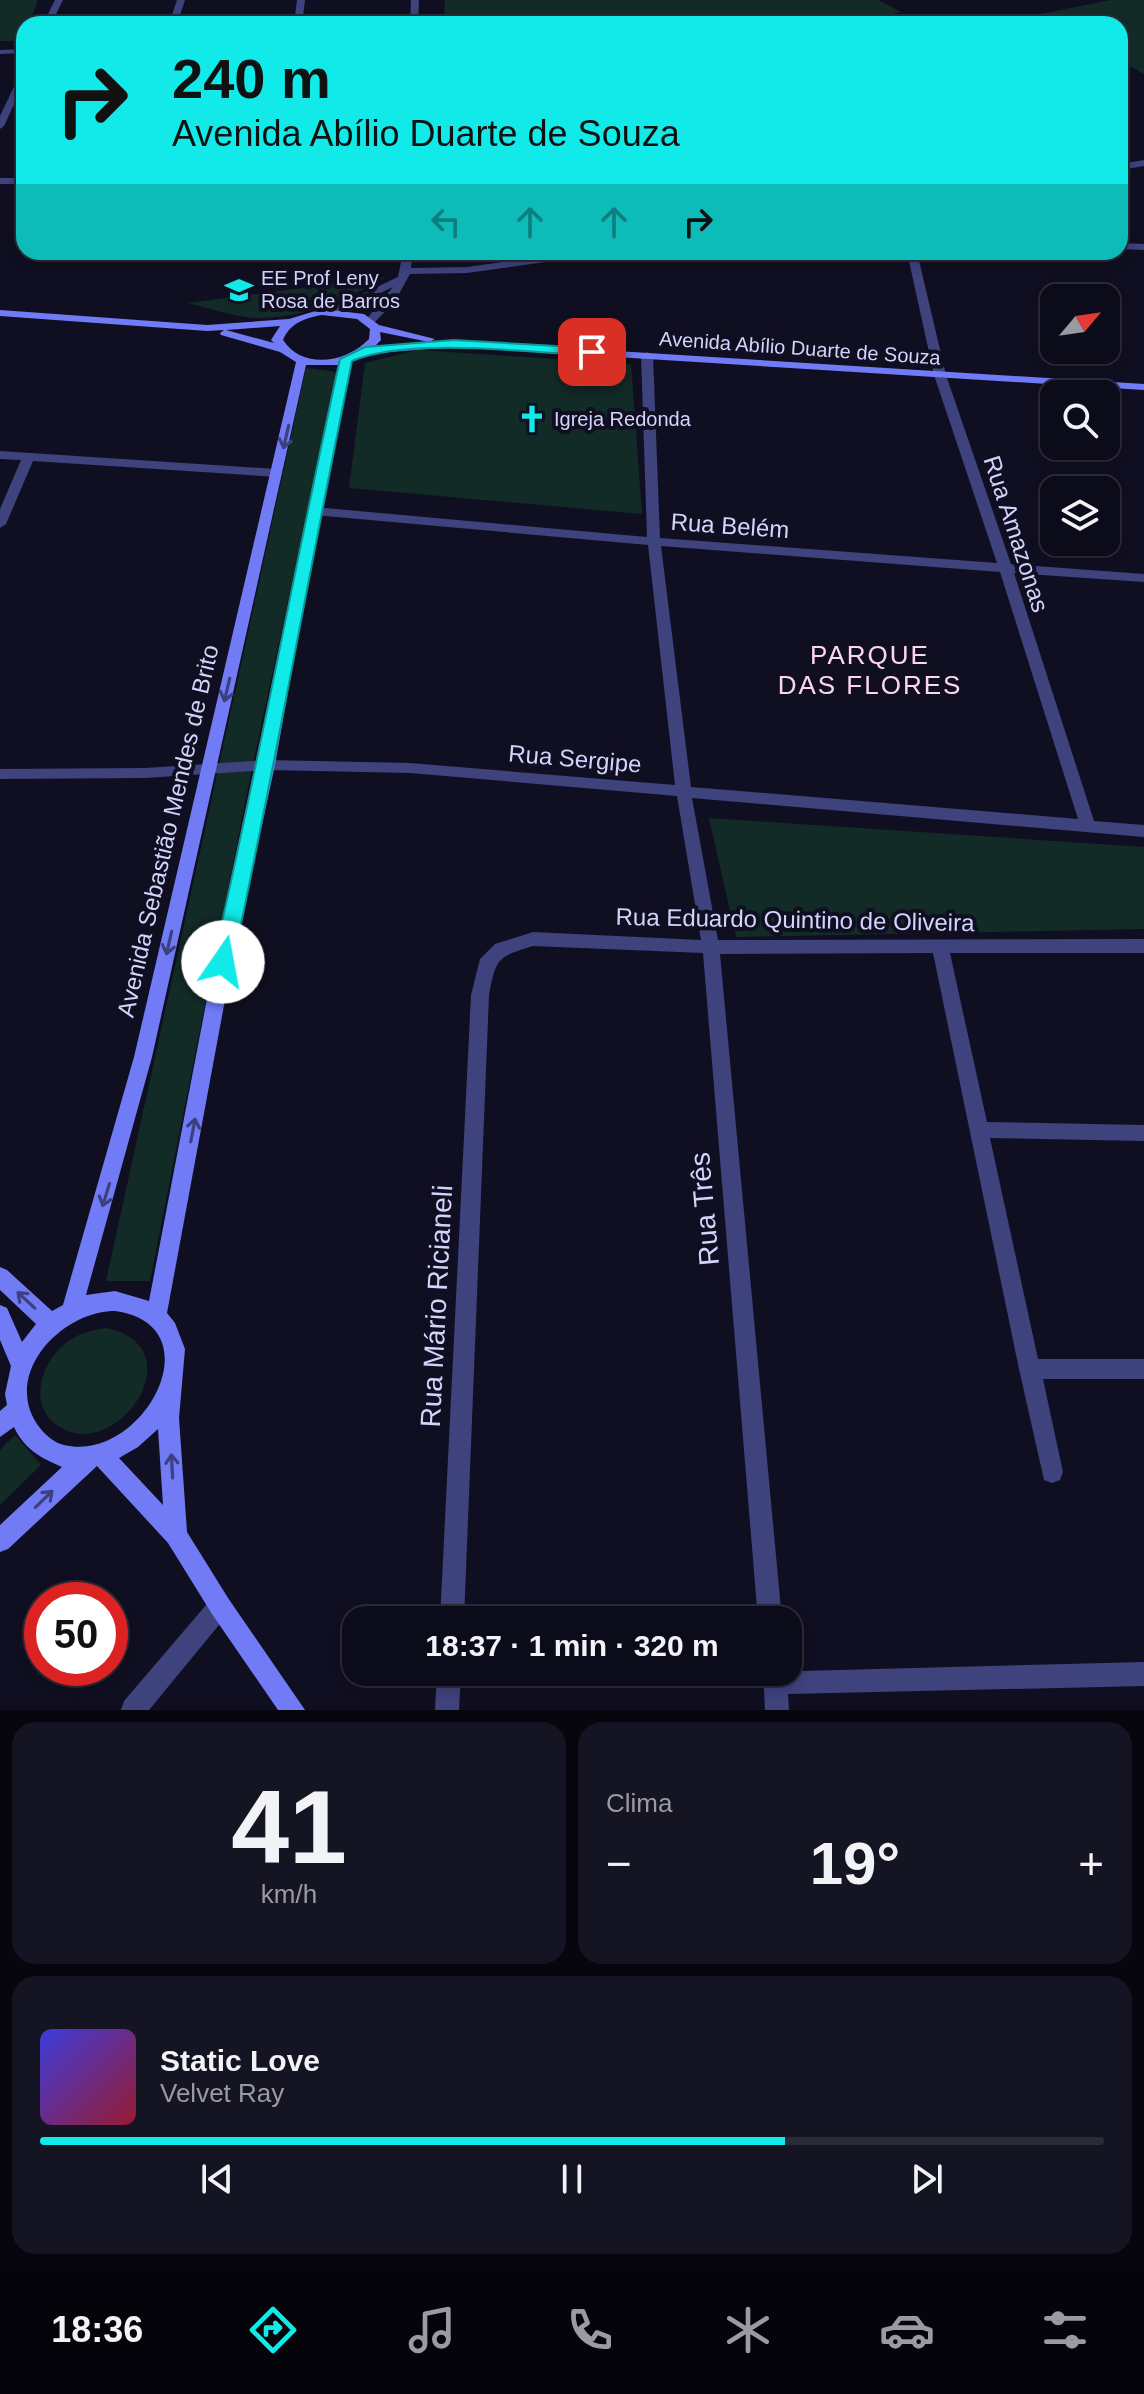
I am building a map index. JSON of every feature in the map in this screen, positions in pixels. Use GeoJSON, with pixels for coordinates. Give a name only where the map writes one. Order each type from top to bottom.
{"type":"FeatureCollection","features":[{"type":"Feature","properties":{"kind":"main road","name":"Avenida Abílio Duarte de Souza"},"geometry":{"type":"LineString","coordinates":[[335,311],[349,313],[372,325],[454,344]]}},
{"type":"Feature","properties":{"kind":"main road"},"geometry":{"type":"LineString","coordinates":[[0,313],[207,328],[289,322],[310,314],[335,311]]}},
{"type":"Feature","properties":{"kind":"main road"},"geometry":{"type":"LineString","coordinates":[[281,349],[277,340],[280,330],[289,322]]}},
{"type":"Feature","properties":{"kind":"main road"},"geometry":{"type":"LineString","coordinates":[[365,351],[375,340],[372,325]]}},
{"type":"Feature","properties":{"kind":"main road"},"geometry":{"type":"LineString","coordinates":[[156,1316],[223,962],[267,765],[346,359],[302,360],[281,349],[207,328]]}},
{"type":"Feature","properties":{"kind":"main road","name":"Avenida Abílio Duarte de Souza"},"geometry":{"type":"LineString","coordinates":[[346,359],[365,351],[454,344],[1144,387]]}},
{"type":"Feature","properties":{"kind":"main road","name":"Avenida Sebastião Mendes de Brito"},"geometry":{"type":"LineString","coordinates":[[72,1310],[143,1057],[302,360]]}},
{"type":"Feature","properties":{"kind":"main road"},"geometry":{"type":"LineString","coordinates":[[0,1277],[51,1324]]}},
{"type":"Feature","properties":{"kind":"main road"},"geometry":{"type":"LineString","coordinates":[[0,1541],[94,1456],[134,1437],[155,1419],[168,1398],[175,1374],[175,1352],[169,1331],[156,1316],[138,1305],[117,1300],[95,1302],[72,1310],[51,1324],[33,1343],[21,1365],[8,1418],[42,1447],[63,1456],[94,1456],[176,1535],[220,1606],[293,1710]]}},
{"type":"Feature","properties":{"kind":"main road"},"geometry":{"type":"LineString","coordinates":[[0,1315],[21,1365]]}},
{"type":"Feature","properties":{"kind":"main road"},"geometry":{"type":"LineString","coordinates":[[168,1398],[176,1535]]}},
{"type":"Feature","properties":{"kind":"street"},"geometry":{"type":"LineString","coordinates":[[0,126],[16,91]]}},
{"type":"Feature","properties":{"kind":"street"},"geometry":{"type":"LineString","coordinates":[[372,325],[397,294],[406,275],[407,260]]}},
{"type":"Feature","properties":{"kind":"street"},"geometry":{"type":"LineString","coordinates":[[335,311],[406,275],[538,260]]}},
{"type":"Feature","properties":{"kind":"street","name":"Rua Amazonas"},"geometry":{"type":"LineString","coordinates":[[914,260],[940,375],[1088,827]]}},
{"type":"Feature","properties":{"kind":"street","name":"Rua Três"},"geometry":{"type":"LineString","coordinates":[[647,355],[654,542],[684,794],[711,947],[769,1606]]}},
{"type":"Feature","properties":{"kind":"street"},"geometry":{"type":"LineString","coordinates":[[0,455],[277,473]]}},
{"type":"Feature","properties":{"kind":"street"},"geometry":{"type":"LineString","coordinates":[[0,524],[28,458]]}},
{"type":"Feature","properties":{"kind":"street","name":"Rua Belém"},"geometry":{"type":"LineString","coordinates":[[314,511],[654,542],[1144,578]]}},
{"type":"Feature","properties":{"kind":"street","name":"Rua Sergipe"},"geometry":{"type":"LineString","coordinates":[[0,774],[145,773],[267,765],[410,768],[684,794],[1144,831]]}},
{"type":"Feature","properties":{"kind":"street","name":"Rua Eduardo Quintino de Oliveira"},"geometry":{"type":"LineString","coordinates":[[480,995],[486,964],[501,949],[533,939],[711,947],[1144,946]]}},
{"type":"Feature","properties":{"kind":"street"},"geometry":{"type":"LineString","coordinates":[[940,947],[1052,1472]]}},
{"type":"Feature","properties":{"kind":"street","name":"Rua Mário Ricianeli"},"geometry":{"type":"LineString","coordinates":[[453,1606],[480,995]]}},
{"type":"Feature","properties":{"kind":"street"},"geometry":{"type":"LineString","coordinates":[[980,1130],[1144,1133]]}},
{"type":"Feature","properties":{"kind":"street"},"geometry":{"type":"LineString","coordinates":[[1029,1369],[1144,1369]]}},
{"type":"Feature","properties":{"kind":"street"},"geometry":{"type":"LineString","coordinates":[[133,1710],[220,1606]]}},
{"type":"Feature","properties":{"kind":"street"},"geometry":{"type":"LineString","coordinates":[[802,1677],[1144,1674]]}},
{"type":"Feature","properties":{"kind":"street"},"geometry":{"type":"LineString","coordinates":[[447,1710],[448,1686]]}},
{"type":"Feature","properties":{"kind":"street"},"geometry":{"type":"LineString","coordinates":[[776,1686],[777,1710]]}},
{"type":"Feature","properties":{"kind":"green space"},"geometry":{"type":"Polygon","coordinates":[[[0,0],[38,0],[32,16],[16,16],[16,41],[0,41],[0,0]]]}},
{"type":"Feature","properties":{"kind":"green space"},"geometry":{"type":"Polygon","coordinates":[[[445,0],[878,0],[901,12],[885,16],[444,16],[445,0]]]}},
{"type":"Feature","properties":{"kind":"green space"},"geometry":{"type":"Polygon","coordinates":[[[1111,0],[1144,0],[1144,74],[1128,65],[1128,16],[1035,15],[1111,0]]]}},
{"type":"Feature","properties":{"kind":"green space"},"geometry":{"type":"Polygon","coordinates":[[[386,277],[327,305],[278,317],[244,317],[188,303],[386,277]]]}},
{"type":"Feature","properties":{"kind":"green space"},"geometry":{"type":"Polygon","coordinates":[[[417,350],[631,364],[642,514],[349,488],[365,363],[417,350]]]}},
{"type":"Feature","properties":{"kind":"green space"},"geometry":{"type":"Polygon","coordinates":[[[306,368],[337,372],[250,778],[150,1281],[106,1281],[306,368]]]}},
{"type":"Feature","properties":{"kind":"green space"},"geometry":{"type":"Polygon","coordinates":[[[709,818],[1144,847],[1144,929],[736,937],[709,818]]]}},
{"type":"Feature","properties":{"kind":"green space"},"geometry":{"type":"Polygon","coordinates":[[[107,1328],[134,1340],[146,1359],[146,1380],[137,1402],[120,1420],[99,1431],[76,1433],[53,1422],[45,1413],[40,1391],[42,1380],[52,1358],[67,1342],[86,1332],[107,1328]]]}},
{"type":"Feature","properties":{"kind":"green space"},"geometry":{"type":"Polygon","coordinates":[[[15,1435],[41,1465],[0,1505],[0,1450],[15,1435]]]}},
{"type":"Feature","properties":{"kind":"place","name":"EE Prof Leny Rosa de Barros"},"geometry":{"type":"Point","coordinates":[239,290]}},
{"type":"Feature","properties":{"kind":"place","name":"Igreja Redonda"},"geometry":{"type":"Point","coordinates":[532,419]}},
{"type":"Feature","properties":{"kind":"district","name":"PARQUE DAS FLORES"},"geometry":{"type":"Point","coordinates":[870,670]}},
{"type":"Feature","properties":{"kind":"route"},"geometry":{"type":"LineString","coordinates":[[223,962],[267,765],[346,359],[365,351],[454,344],[592,352]]}}]}
